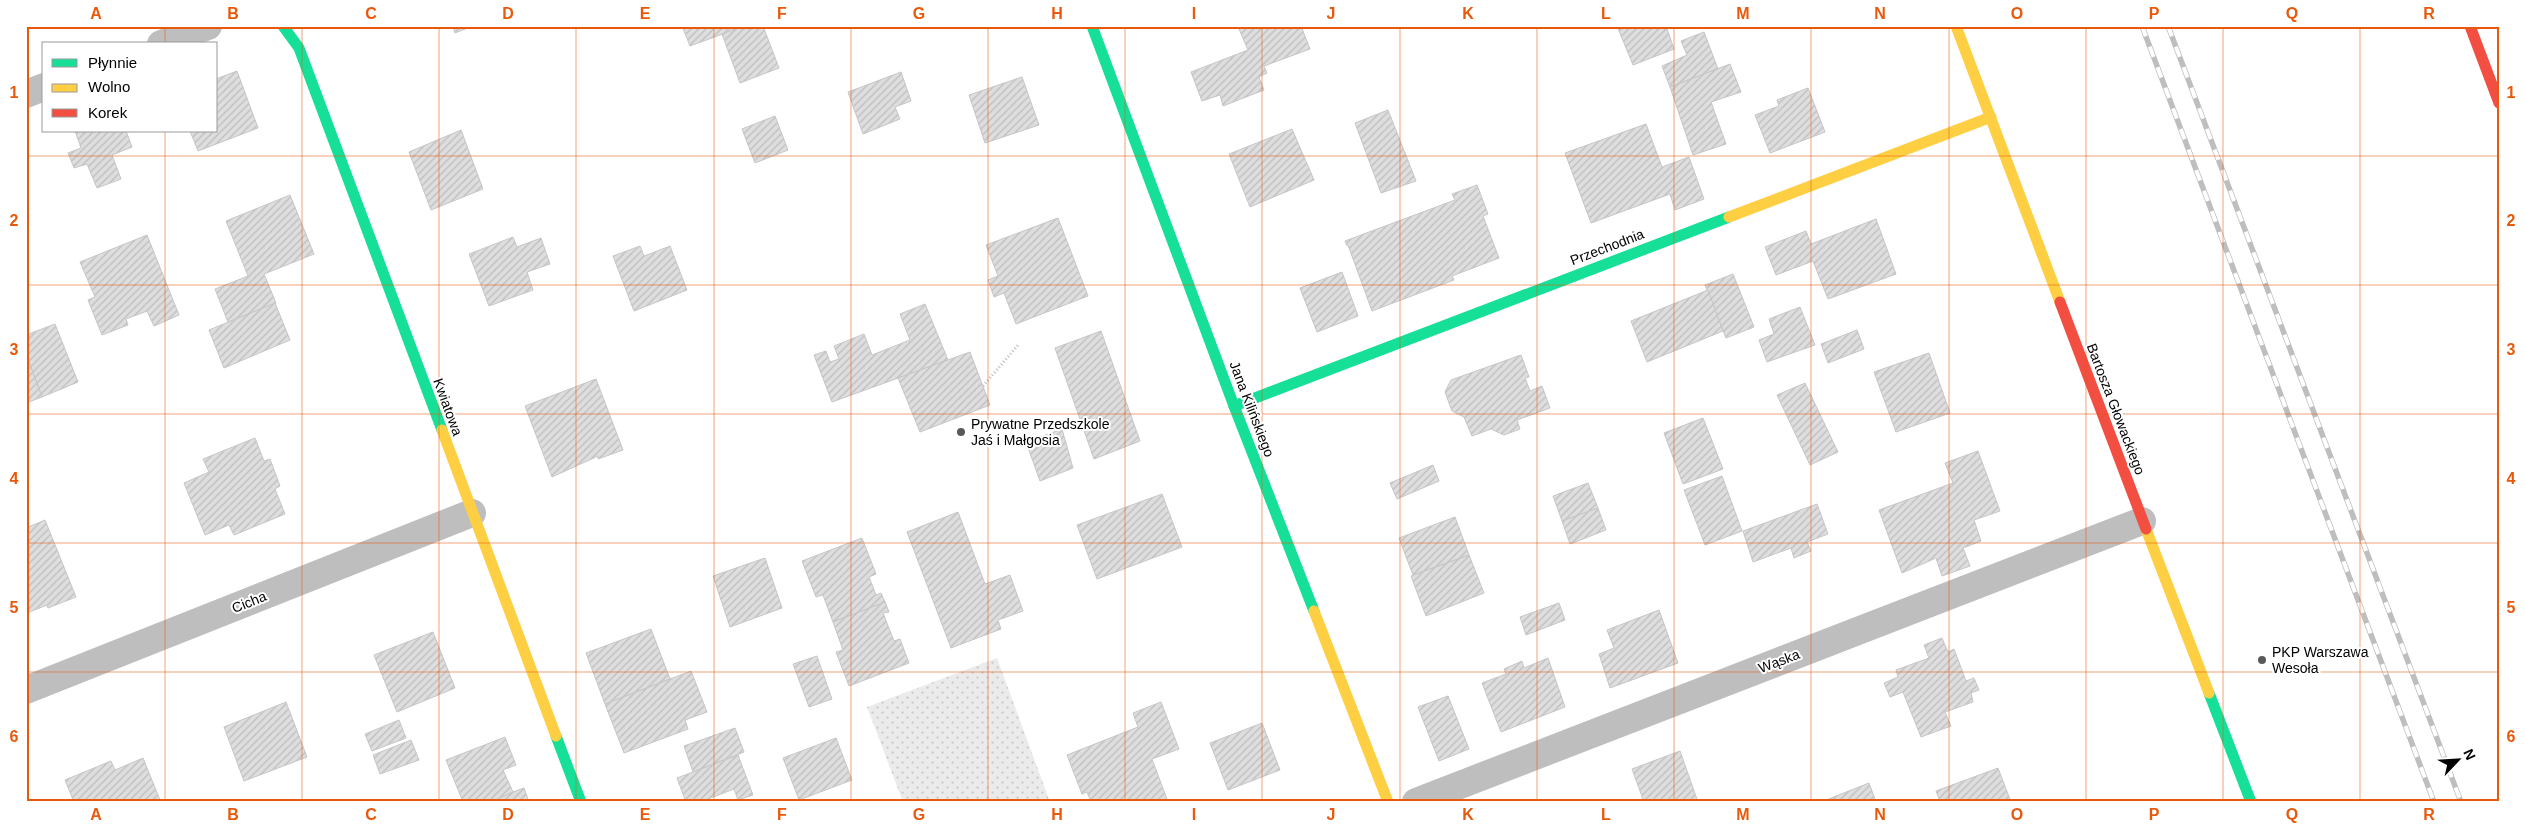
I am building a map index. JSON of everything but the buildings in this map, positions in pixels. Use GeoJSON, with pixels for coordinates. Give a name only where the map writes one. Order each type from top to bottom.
{"type":"FeatureCollection","features":[{"type":"Feature","properties":{"kind":"street"},"geometry":{"type":"LineString","coordinates":[[166,42],[208,26]]}},
{"type":"Feature","properties":{"kind":"street","name":"Kwiatowa"},"geometry":{"type":"LineString","coordinates":[[284,26],[299,48],[581,802]]}},
{"type":"Feature","properties":{"kind":"street","name":"Jana Kilińskiego"},"geometry":{"type":"LineString","coordinates":[[1092,26],[1234,406],[1388,802]]}},
{"type":"Feature","properties":{"kind":"street","name":"Bartosza Głowackiego"},"geometry":{"type":"LineString","coordinates":[[1956,26],[2142,521],[2251,802]]}},
{"type":"Feature","properties":{"kind":"street"},"geometry":{"type":"LineString","coordinates":[[2470,26],[2499,103]]}},
{"type":"Feature","properties":{"kind":"street"},"geometry":{"type":"LineString","coordinates":[[26,94],[42,88]]}},
{"type":"Feature","properties":{"kind":"street","name":"Przechodnia"},"geometry":{"type":"LineString","coordinates":[[1234,406],[1991,117]]}},
{"type":"Feature","properties":{"kind":"street","name":"Cicha"},"geometry":{"type":"LineString","coordinates":[[26,690],[472,514]]}},
{"type":"Feature","properties":{"kind":"street","name":"Wąska"},"geometry":{"type":"LineString","coordinates":[[1416,802],[2142,521]]}},
{"type":"Feature","properties":{"kind":"path"},"geometry":{"type":"LineString","coordinates":[[983,386],[1019,344]]}},
{"type":"Feature","properties":{"kind":"shaded area"},"geometry":{"type":"Polygon","coordinates":[[[997,658],[1050,802],[903,802],[867,707],[997,658]]]}},
{"type":"Feature","properties":{"kind":"railway"},"geometry":{"type":"LineString","coordinates":[[2142,26],[2434,802]]}},
{"type":"Feature","properties":{"kind":"railway"},"geometry":{"type":"LineString","coordinates":[[2168,26],[2461,802]]}},
{"type":"Feature","properties":{"kind":"traffic: fast"},"geometry":{"type":"LineString","coordinates":[[283,26],[299,48],[442,430]]}},
{"type":"Feature","properties":{"kind":"traffic: fast"},"geometry":{"type":"LineString","coordinates":[[1092,26],[1234,406],[1314,611]]}},
{"type":"Feature","properties":{"kind":"traffic: fast"},"geometry":{"type":"LineString","coordinates":[[1234,406],[1729,217]]}},
{"type":"Feature","properties":{"kind":"traffic: fast"},"geometry":{"type":"LineString","coordinates":[[2209,693],[2251,802]]}},
{"type":"Feature","properties":{"kind":"traffic: fast"},"geometry":{"type":"LineString","coordinates":[[556,736],[581,802]]}},
{"type":"Feature","properties":{"kind":"traffic: slow"},"geometry":{"type":"LineString","coordinates":[[1956,26],[2060,302]]}},
{"type":"Feature","properties":{"kind":"traffic: slow"},"geometry":{"type":"LineString","coordinates":[[1729,217],[1991,117]]}},
{"type":"Feature","properties":{"kind":"traffic: slow"},"geometry":{"type":"LineString","coordinates":[[442,430],[556,736]]}},
{"type":"Feature","properties":{"kind":"traffic: slow"},"geometry":{"type":"LineString","coordinates":[[2146,529],[2209,693]]}},
{"type":"Feature","properties":{"kind":"traffic: slow"},"geometry":{"type":"LineString","coordinates":[[1314,611],[1388,802]]}},
{"type":"Feature","properties":{"kind":"traffic: jam"},"geometry":{"type":"LineString","coordinates":[[2470,26],[2499,103]]}},
{"type":"Feature","properties":{"kind":"traffic: jam"},"geometry":{"type":"LineString","coordinates":[[2060,302],[2146,529]]}},
{"type":"Feature","properties":{"kind":"place","name":"Prywatne Przedszkole Jaś i Małgosia"},"geometry":{"type":"Point","coordinates":[961,432]}},
{"type":"Feature","properties":{"kind":"place","name":"PKP Warszawa Wesoła"},"geometry":{"type":"Point","coordinates":[2262,660]}}]}
